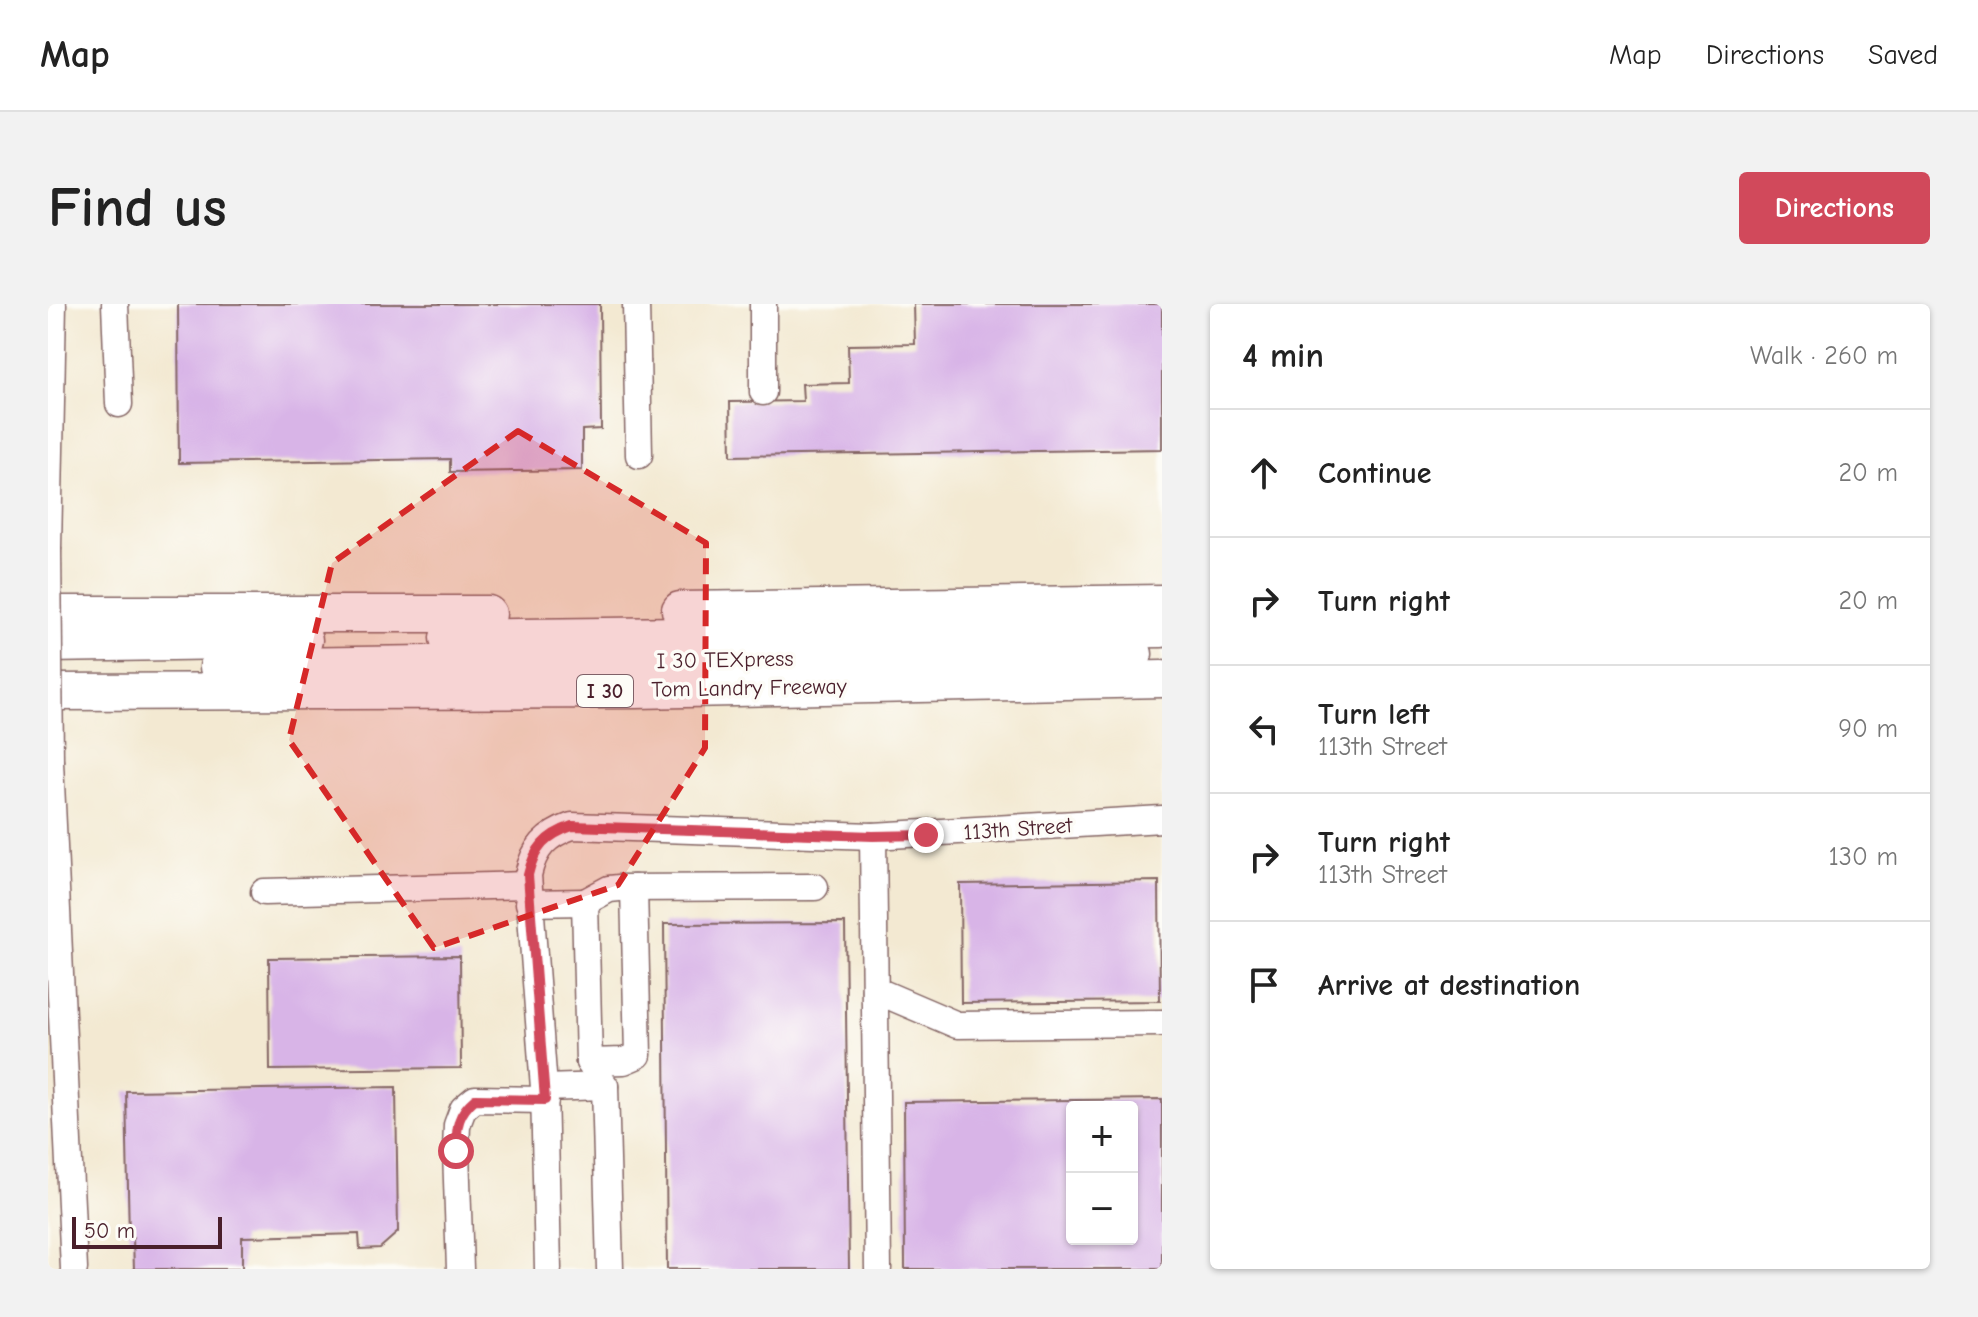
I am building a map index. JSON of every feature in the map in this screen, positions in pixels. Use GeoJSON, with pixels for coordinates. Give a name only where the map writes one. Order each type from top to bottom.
{"type":"FeatureCollection","features":[{"type":"Feature","properties":{"kind":"highway"},"geometry":{"type":"LineString","coordinates":[[48,614],[414,615],[1162,603]]}},
{"type":"Feature","properties":{"kind":"highway","name":"I 30 TEXpress"},"geometry":{"type":"LineString","coordinates":[[48,644],[1162,629]]}},
{"type":"Feature","properties":{"kind":"highway","name":"I 30 TEXpress"},"geometry":{"type":"LineString","coordinates":[[48,669],[1162,654]]}},
{"type":"Feature","properties":{"kind":"highway","name":"Tom Landry Freeway"},"geometry":{"type":"LineString","coordinates":[[48,692],[620,691],[1162,679]]}},
{"type":"Feature","properties":{"kind":"street"},"geometry":{"type":"LineString","coordinates":[[53,304],[48,548],[50,762],[74,1269]]}},
{"type":"Feature","properties":{"kind":"street"},"geometry":{"type":"LineString","coordinates":[[115,304],[119,404]]}},
{"type":"Feature","properties":{"kind":"street"},"geometry":{"type":"LineString","coordinates":[[636,304],[639,455]]}},
{"type":"Feature","properties":{"kind":"street"},"geometry":{"type":"LineString","coordinates":[[763,304],[763,392]]}},
{"type":"Feature","properties":{"kind":"street","name":"113th Street"},"geometry":{"type":"LineString","coordinates":[[548,1269],[544,1094],[528,894],[532,857],[542,841],[572,826],[873,836],[1162,819]]}},
{"type":"Feature","properties":{"kind":"street"},"geometry":{"type":"LineString","coordinates":[[873,836],[878,1269]]}},
{"type":"Feature","properties":{"kind":"street"},"geometry":{"type":"LineString","coordinates":[[264,892],[528,894],[585,902],[609,889],[815,887]]}},
{"type":"Feature","properties":{"kind":"street"},"geometry":{"type":"LineString","coordinates":[[589,1062],[624,1061],[638,1055],[634,888]]}},
{"type":"Feature","properties":{"kind":"street"},"geometry":{"type":"LineString","coordinates":[[585,902],[589,1062],[605,1086],[610,1269]]}},
{"type":"Feature","properties":{"kind":"street"},"geometry":{"type":"LineString","coordinates":[[875,990],[957,1025],[1162,1023]]}},
{"type":"Feature","properties":{"kind":"street"},"geometry":{"type":"LineString","coordinates":[[460,1269],[456,1151],[457,1125],[463,1109],[475,1099],[605,1086]]}},
{"type":"Feature","properties":{"kind":"highlighted area"},"geometry":{"type":"Polygon","coordinates":[[[518,431],[706,543],[705,748],[618,885],[434,948],[289,740],[332,563],[518,431]]]}},
{"type":"Feature","properties":{"kind":"building"},"geometry":{"type":"Polygon","coordinates":[[[178,304],[600,304],[601,429],[582,430],[582,470],[450,472],[450,459],[179,463],[178,304]]]}},
{"type":"Feature","properties":{"kind":"building"},"geometry":{"type":"Polygon","coordinates":[[[914,304],[1162,304],[1162,449],[731,456],[730,402],[803,401],[802,384],[849,383],[848,345],[915,344],[914,304]]]}},
{"type":"Feature","properties":{"kind":"building"},"geometry":{"type":"Polygon","coordinates":[[[1159,881],[1160,1001],[961,1003],[960,884],[1159,881]]]}},
{"type":"Feature","properties":{"kind":"building"},"geometry":{"type":"Polygon","coordinates":[[[845,923],[849,1269],[667,1269],[664,924],[845,923]]]}},
{"type":"Feature","properties":{"kind":"building"},"geometry":{"type":"Polygon","coordinates":[[[460,956],[461,1068],[270,1070],[269,958],[460,956]]]}},
{"type":"Feature","properties":{"kind":"building"},"geometry":{"type":"Polygon","coordinates":[[[396,1087],[398,1232],[380,1248],[360,1249],[359,1234],[242,1237],[242,1269],[134,1269],[133,1238],[129,1238],[126,1091],[396,1087]]]}},
{"type":"Feature","properties":{"kind":"building"},"geometry":{"type":"Polygon","coordinates":[[[1162,1099],[1162,1269],[905,1269],[904,1102],[1162,1099]]]}},
{"type":"Feature","properties":{"kind":"route"},"geometry":{"type":"LineString","coordinates":[[456,1151],[457,1125],[463,1109],[475,1099],[545,1100],[528,875],[532,857],[542,841],[572,826],[926,835]]}}]}
